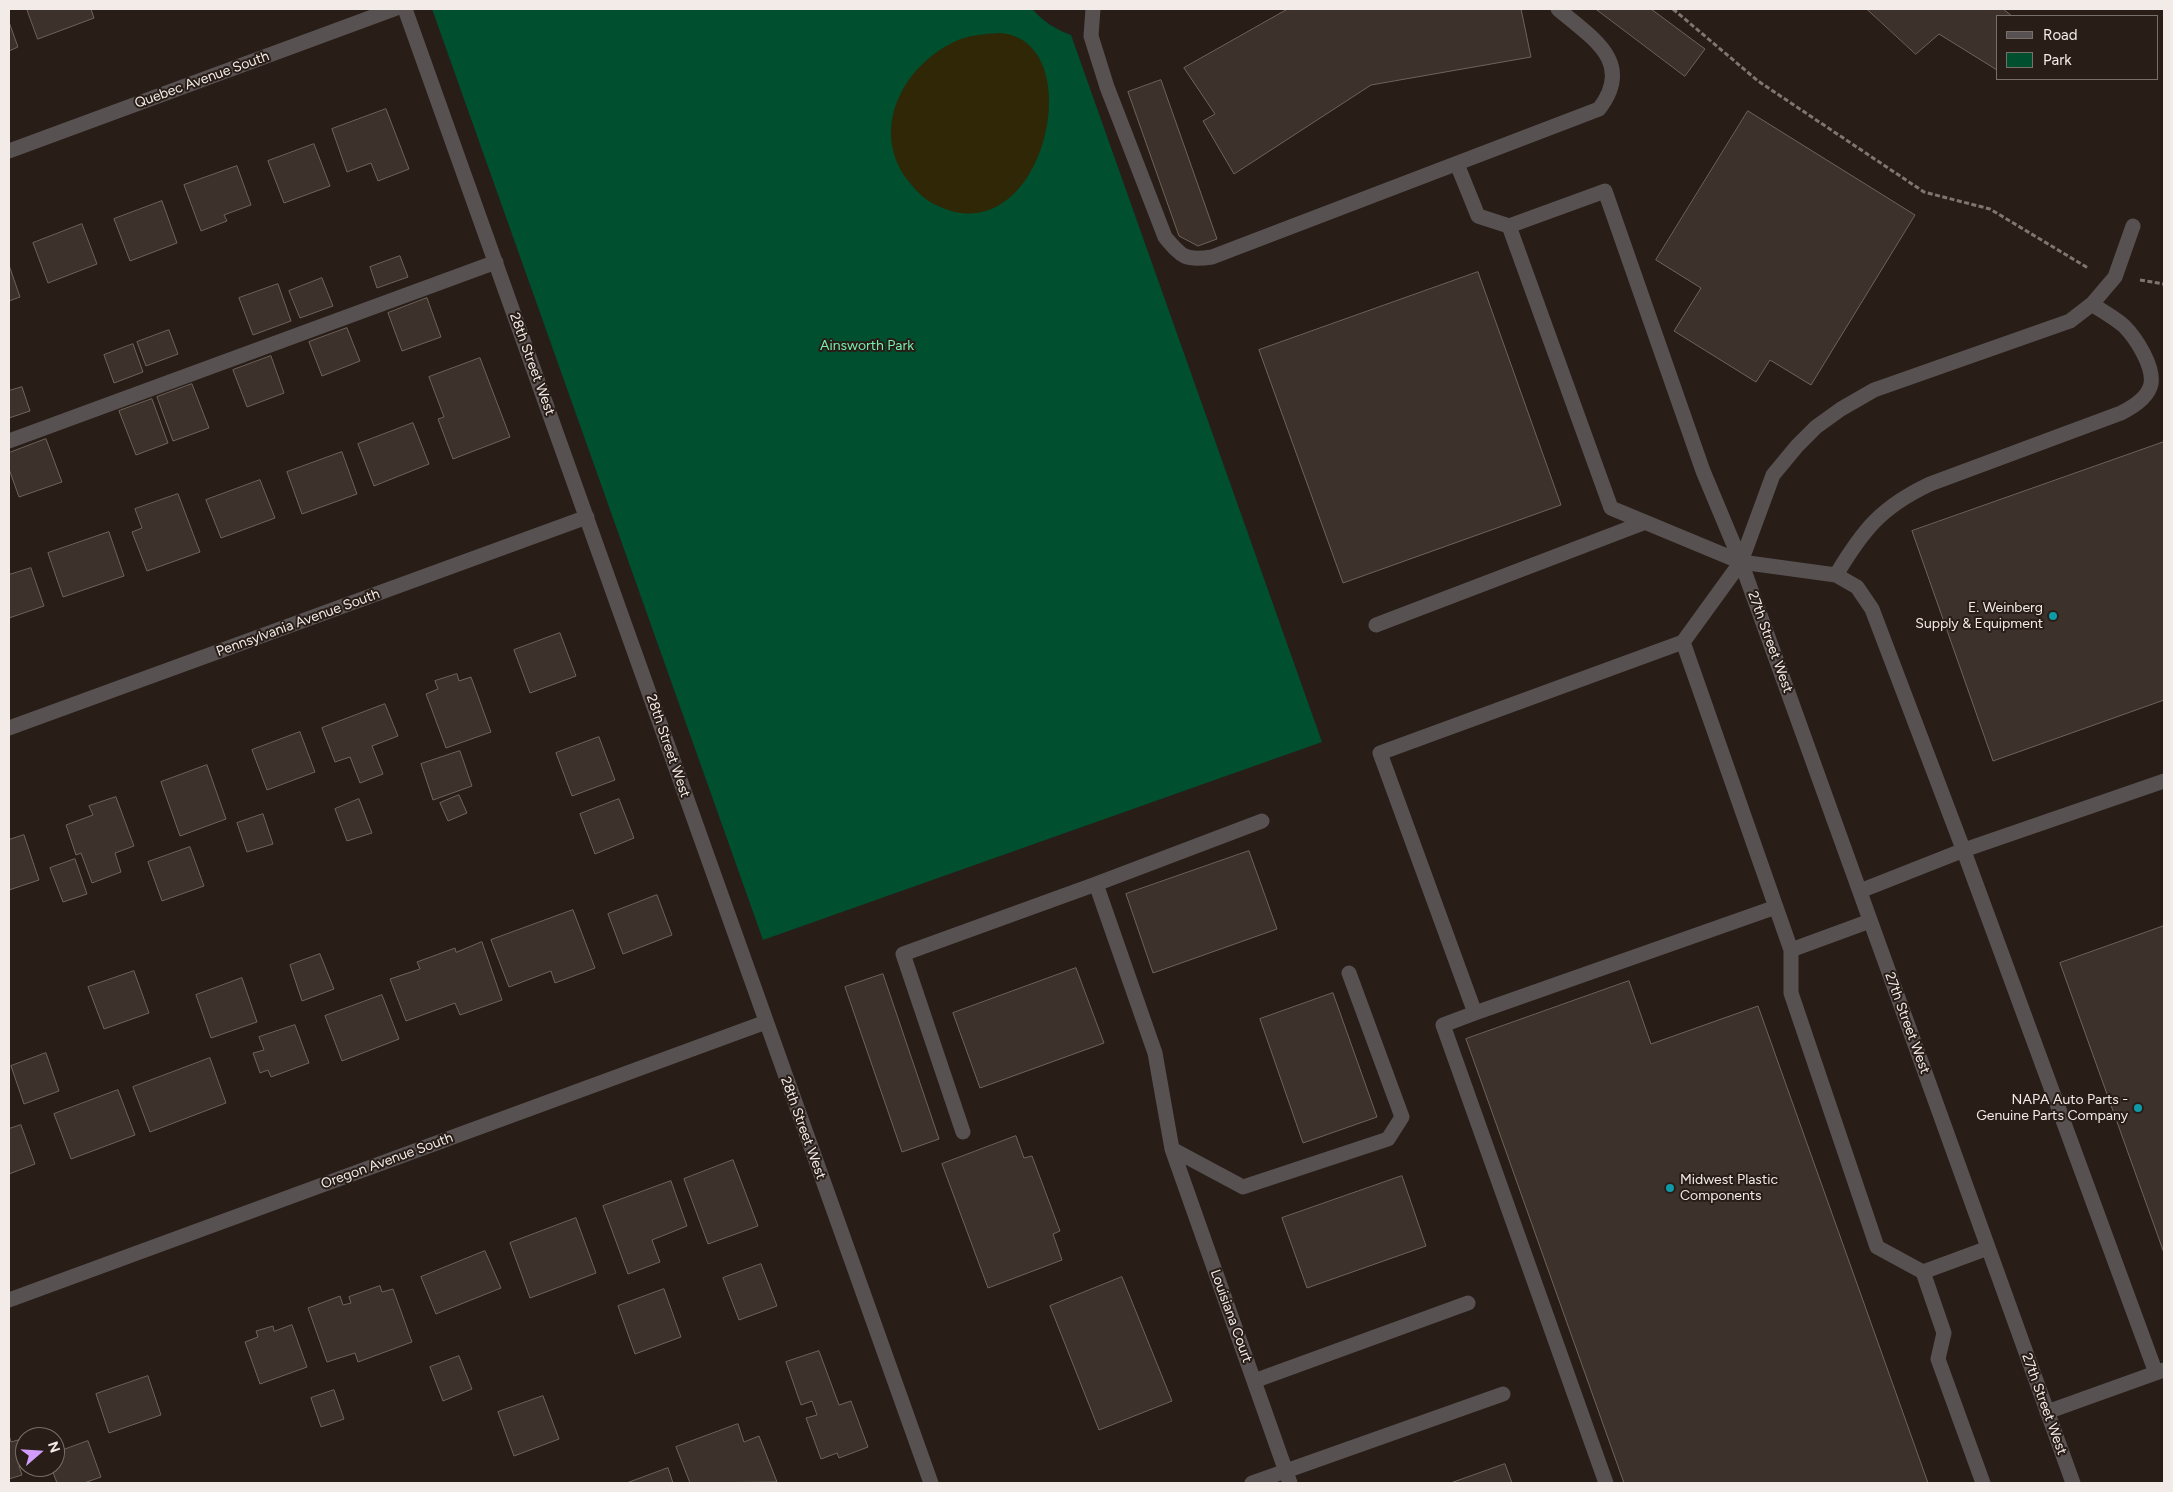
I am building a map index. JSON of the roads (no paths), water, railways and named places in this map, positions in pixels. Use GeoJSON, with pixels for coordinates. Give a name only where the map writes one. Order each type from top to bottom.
{"type":"FeatureCollection","features":[{"type":"Feature","properties":{"kind":"street","name":"Quebec Avenue South"},"geometry":{"type":"LineString","coordinates":[[9,151],[394,9]]}},
{"type":"Feature","properties":{"kind":"street","name":"28th Street West"},"geometry":{"type":"LineString","coordinates":[[405,9],[931,1483]]}},
{"type":"Feature","properties":{"kind":"street"},"geometry":{"type":"LineString","coordinates":[[1093,9],[1091,36],[1107,87],[1165,236],[1179,253],[1193,260],[1212,257],[1599,109],[1609,95],[1613,81],[1612,63],[1604,48],[1558,9]]}},
{"type":"Feature","properties":{"kind":"street"},"geometry":{"type":"LineString","coordinates":[[1457,164],[1478,216],[1510,226],[1611,508],[1643,523],[1741,562],[1836,575],[1857,586],[1872,610],[2160,1372],[2047,1412]]}},
{"type":"Feature","properties":{"kind":"street","name":"27th Street West"},"geometry":{"type":"LineString","coordinates":[[1510,226],[1605,191],[1703,471],[1741,562],[2073,1483]]}},
{"type":"Feature","properties":{"kind":"street"},"geometry":{"type":"LineString","coordinates":[[1475,1012],[1380,753],[1684,642],[1741,562],[1774,475],[1797,446],[1816,427],[1841,409],[1874,390],[2070,321],[2092,304],[2115,277],[2133,226]]}},
{"type":"Feature","properties":{"kind":"street"},"geometry":{"type":"LineString","coordinates":[[9,441],[496,262]]}},
{"type":"Feature","properties":{"kind":"street"},"geometry":{"type":"LineString","coordinates":[[1836,575],[1854,545],[1869,525],[1908,494],[1930,484],[2121,413],[2139,403],[2151,384],[2148,366],[2139,343],[2123,326],[2092,304]]}},
{"type":"Feature","properties":{"kind":"street","name":"Pennsylvania Avenue South"},"geometry":{"type":"LineString","coordinates":[[9,728],[587,517]]}},
{"type":"Feature","properties":{"kind":"street"},"geometry":{"type":"LineString","coordinates":[[1376,625],[1643,523]]}},
{"type":"Feature","properties":{"kind":"street"},"geometry":{"type":"LineString","coordinates":[[1684,642],[1791,950],[1791,993],[1877,1247],[1923,1272],[1944,1333],[1938,1359],[1983,1483]]}},
{"type":"Feature","properties":{"kind":"street"},"geometry":{"type":"LineString","coordinates":[[1860,891],[1964,850],[2164,781]]}},
{"type":"Feature","properties":{"kind":"street"},"geometry":{"type":"LineString","coordinates":[[963,1132],[903,954],[1262,821]]}},
{"type":"Feature","properties":{"kind":"street","name":"Louisiana Court"},"geometry":{"type":"LineString","coordinates":[[1096,884],[1155,1053],[1172,1149],[1288,1477]]}},
{"type":"Feature","properties":{"kind":"street"},"geometry":{"type":"LineString","coordinates":[[1606,1483],[1443,1026],[1475,1012],[1776,907]]}},
{"type":"Feature","properties":{"kind":"street"},"geometry":{"type":"LineString","coordinates":[[1791,950],[1870,920]]}},
{"type":"Feature","properties":{"kind":"street"},"geometry":{"type":"LineString","coordinates":[[1172,1149],[1243,1187],[1388,1138],[1402,1118],[1349,973]]}},
{"type":"Feature","properties":{"kind":"street","name":"Oregon Avenue South"},"geometry":{"type":"LineString","coordinates":[[9,1300],[766,1022]]}},
{"type":"Feature","properties":{"kind":"street"},"geometry":{"type":"LineString","coordinates":[[1923,1272],[1988,1248]]}},
{"type":"Feature","properties":{"kind":"street"},"geometry":{"type":"LineString","coordinates":[[1254,1381],[1468,1302]]}},
{"type":"Feature","properties":{"kind":"street"},"geometry":{"type":"LineString","coordinates":[[1252,1483],[1288,1477],[1503,1394]]}},
{"type":"Feature","properties":{"kind":"place","name":"E. Weinberg Supply & Equipment"},"geometry":{"type":"Point","coordinates":[2053,616]}},
{"type":"Feature","properties":{"kind":"place","name":"NAPA Auto Parts - Genuine Parts Company"},"geometry":{"type":"Point","coordinates":[2138,1108]}},
{"type":"Feature","properties":{"kind":"place","name":"Midwest Plastic Components"},"geometry":{"type":"Point","coordinates":[1670,1188]}},
{"type":"Feature","properties":{"kind":"park label","name":"Ainsworth Park"},"geometry":{"type":"Point","coordinates":[867,346]}}]}
